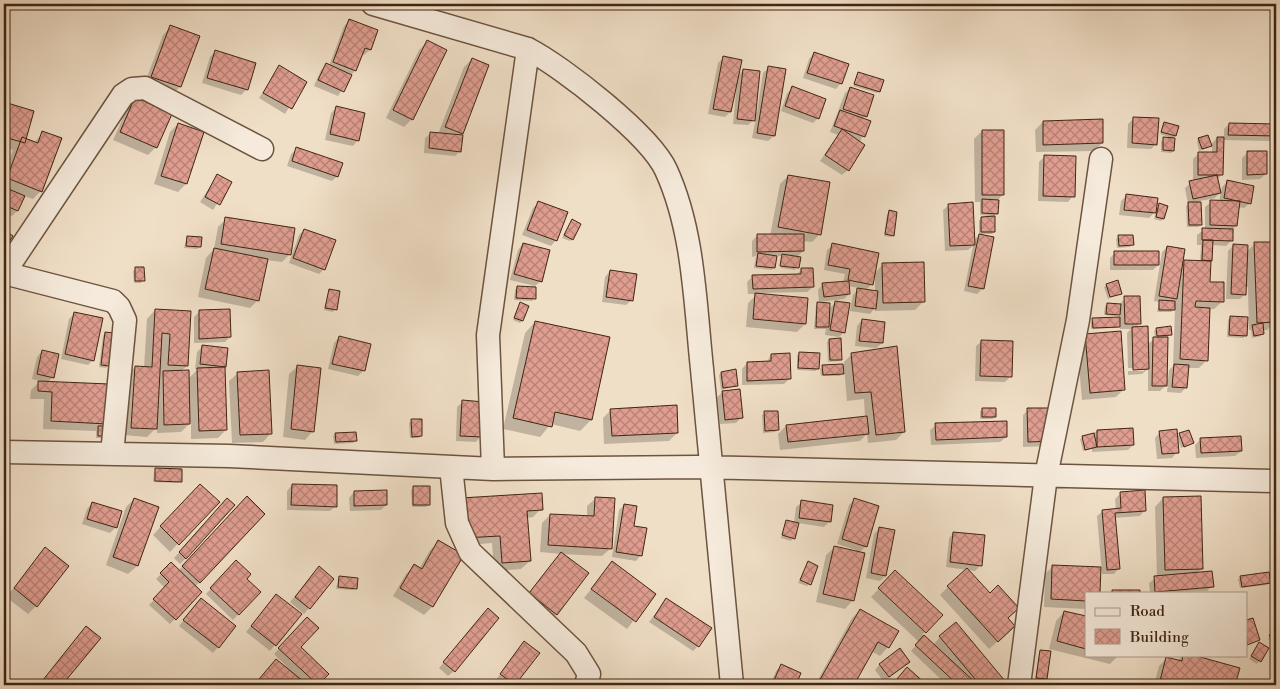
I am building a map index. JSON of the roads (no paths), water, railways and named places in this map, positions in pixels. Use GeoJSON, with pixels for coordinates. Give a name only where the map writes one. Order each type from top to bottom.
{"type":"FeatureCollection","features":[{"type":"Feature","properties":{"kind":"street"},"geometry":{"type":"LineString","coordinates":[[373,4],[528,49],[548,59],[648,143],[665,168],[684,219],[694,287],[732,685]]}},
{"type":"Feature","properties":{"kind":"street"},"geometry":{"type":"LineString","coordinates":[[493,469],[488,335],[528,49]]}},
{"type":"Feature","properties":{"kind":"street"},"geometry":{"type":"LineString","coordinates":[[112,454],[125,320],[119,307],[113,301],[4,273],[123,95],[132,89],[145,88],[262,149]]}},
{"type":"Feature","properties":{"kind":"street"},"geometry":{"type":"LineString","coordinates":[[1019,685],[1046,476],[1078,320],[1101,158]]}},
{"type":"Feature","properties":{"kind":"street"},"geometry":{"type":"LineString","coordinates":[[4,452],[229,456],[493,469],[712,468],[1276,480]]}},
{"type":"Feature","properties":{"kind":"street"},"geometry":{"type":"LineString","coordinates":[[450,467],[457,523],[470,552],[576,653],[589,674],[586,685]]}}]}
